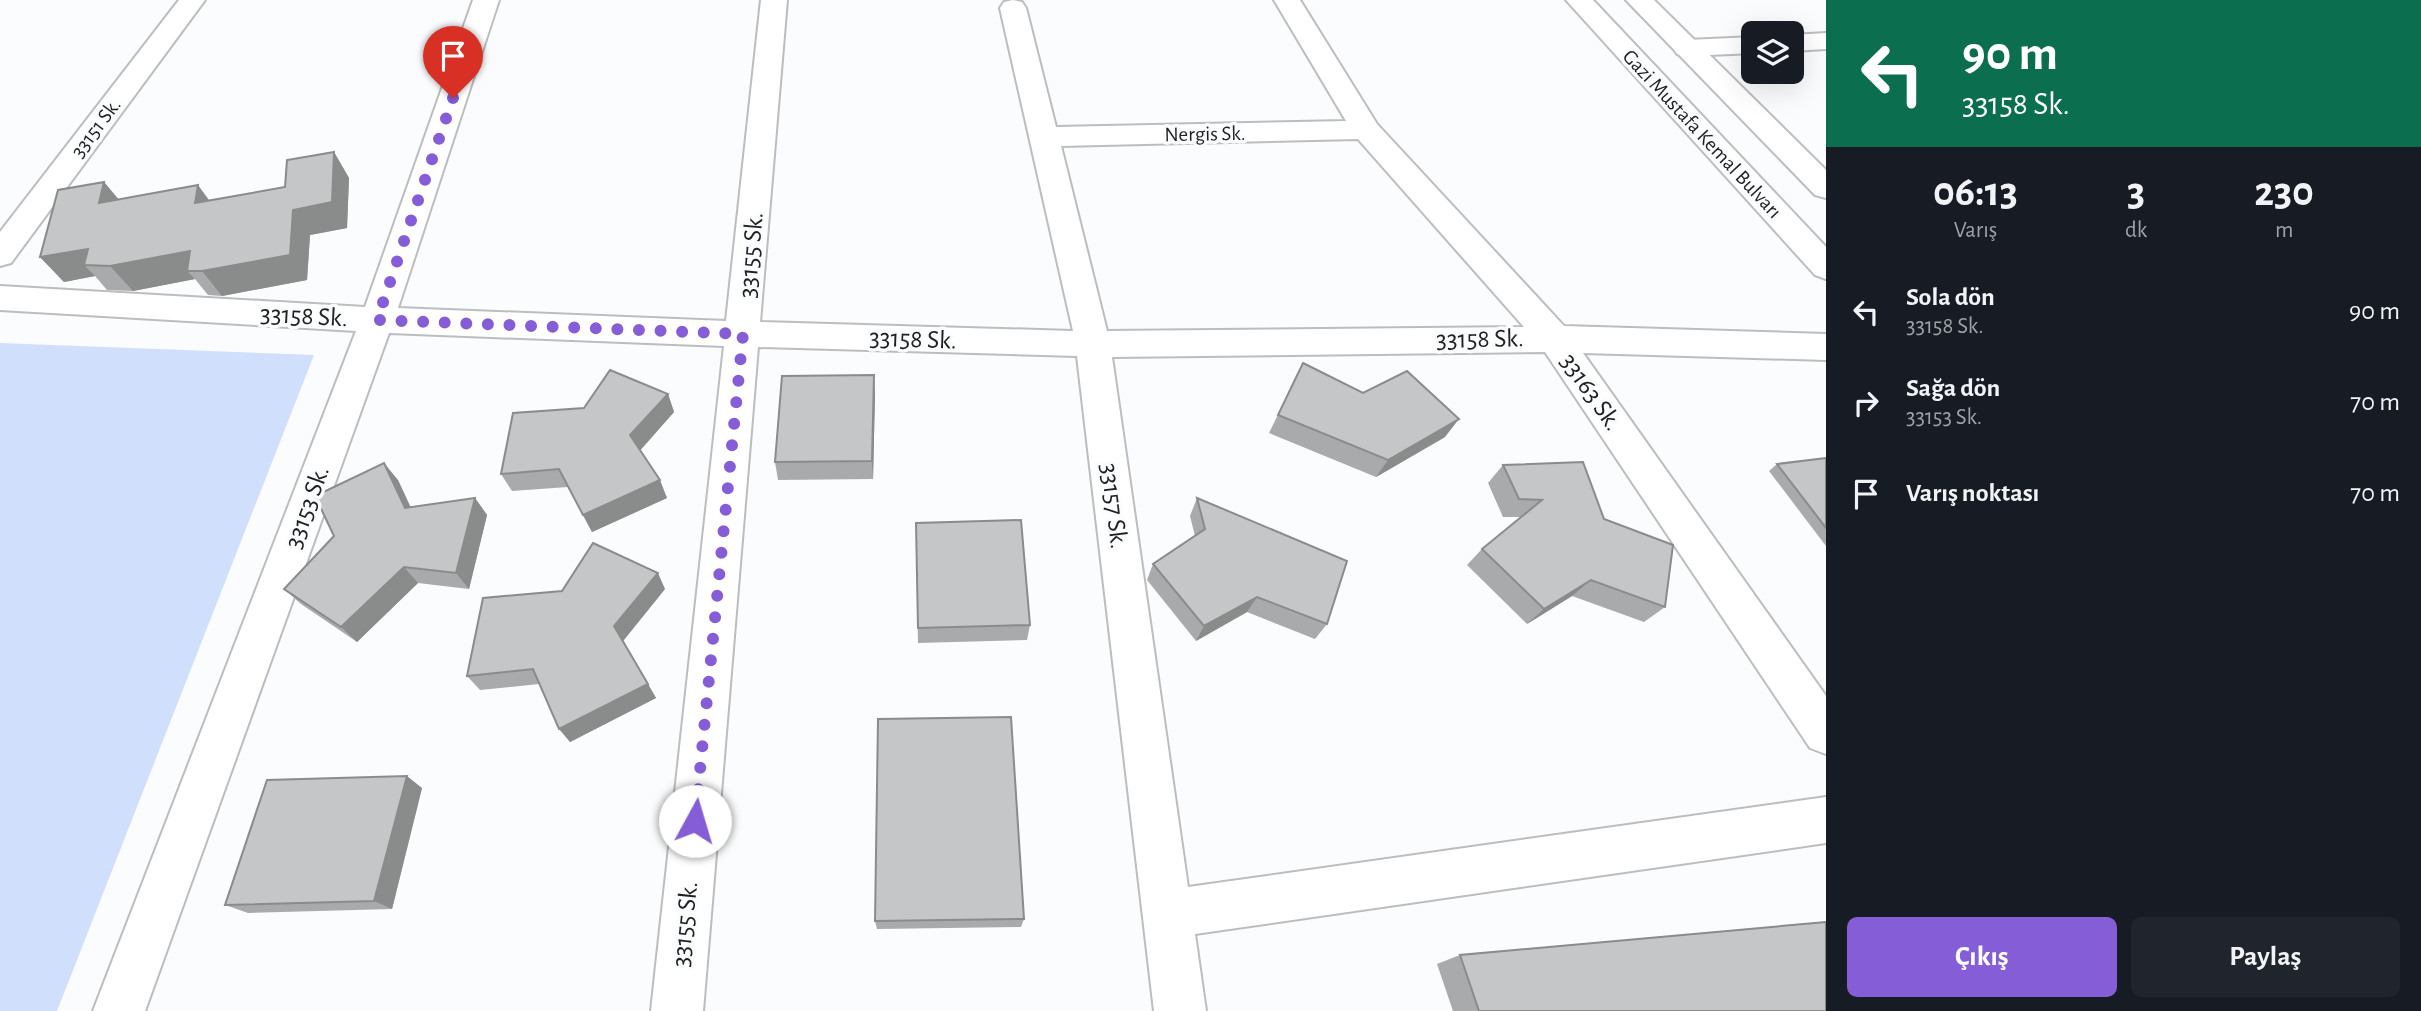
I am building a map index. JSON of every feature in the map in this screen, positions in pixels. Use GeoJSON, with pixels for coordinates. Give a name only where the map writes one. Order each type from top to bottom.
{"type":"FeatureCollection","features":[{"type":"Feature","properties":{"kind":"main road","name":"33151 Sk."},"geometry":{"type":"LineString","coordinates":[[0,255],[192,0]]}},
{"type":"Feature","properties":{"kind":"main road","name":"33153 Sk."},"geometry":{"type":"LineString","coordinates":[[119,1011],[377,320],[486,0]]}},
{"type":"Feature","properties":{"kind":"main road","name":"33155 Sk."},"geometry":{"type":"LineString","coordinates":[[677,1011],[774,0]]}},
{"type":"Feature","properties":{"kind":"main road","name":"33163 Sk."},"geometry":{"type":"LineString","coordinates":[[1287,0],[1366,130],[1555,339],[1826,733]]}},
{"type":"Feature","properties":{"kind":"main road","name":"Gazi Mustafa Kemal Bulvarı"},"geometry":{"type":"LineString","coordinates":[[1579,0],[1826,267]]}},
{"type":"Feature","properties":{"kind":"main road","name":"Gazi Mustafa Kemal Bulvarı"},"geometry":{"type":"LineString","coordinates":[[1639,0],[1826,188]]}},
{"type":"Feature","properties":{"kind":"main road","name":"33157 Sk."},"geometry":{"type":"LineString","coordinates":[[1013,8],[1093,344],[1180,1011]]}},
{"type":"Feature","properties":{"kind":"main road"},"geometry":{"type":"LineString","coordinates":[[1804,42],[1826,41]]}},
{"type":"Feature","properties":{"kind":"main road"},"geometry":{"type":"LineString","coordinates":[[1687,48],[1741,46]]}},
{"type":"Feature","properties":{"kind":"main road","name":"Nergis Sk."},"geometry":{"type":"LineString","coordinates":[[1043,137],[1366,130]]}},
{"type":"Feature","properties":{"kind":"main road","name":"33158 Sk."},"geometry":{"type":"LineString","coordinates":[[0,298],[377,320],[1093,344],[1555,339],[1826,347]]}},
{"type":"Feature","properties":{"kind":"main road"},"geometry":{"type":"LineString","coordinates":[[1167,914],[1826,820]]}},
{"type":"Feature","properties":{"kind":"shaded area"},"geometry":{"type":"Polygon","coordinates":[[[0,343],[314,355],[57,1011],[0,1011],[0,343]]]}},
{"type":"Feature","properties":{"kind":"building"},"geometry":{"type":"Polygon","coordinates":[[[334,152],[332,202],[293,210],[290,255],[202,271],[187,271],[190,251],[110,266],[84,265],[88,249],[40,257],[58,190],[104,182],[99,203],[198,185],[195,203],[285,187],[287,160],[334,152]]]}},
{"type":"Feature","properties":{"kind":"building"},"geometry":{"type":"Polygon","coordinates":[[[1303,363],[1363,393],[1407,371],[1459,419],[1388,460],[1278,415],[1303,363]]]}},
{"type":"Feature","properties":{"kind":"building"},"geometry":{"type":"Polygon","coordinates":[[[610,370],[668,394],[630,435],[660,480],[583,515],[559,469],[501,474],[513,413],[584,408],[610,370]]]}},
{"type":"Feature","properties":{"kind":"building"},"geometry":{"type":"Polygon","coordinates":[[[874,375],[872,461],[775,462],[782,376],[874,375]]]}},
{"type":"Feature","properties":{"kind":"building"},"geometry":{"type":"Polygon","coordinates":[[[1826,458],[1826,528],[1777,464],[1826,458]]]}},
{"type":"Feature","properties":{"kind":"building"},"geometry":{"type":"Polygon","coordinates":[[[1583,462],[1604,519],[1673,545],[1665,607],[1591,580],[1544,609],[1482,549],[1542,500],[1519,499],[1503,465],[1583,462]]]}},
{"type":"Feature","properties":{"kind":"building"},"geometry":{"type":"Polygon","coordinates":[[[384,463],[405,508],[475,498],[456,573],[404,567],[341,627],[284,589],[334,536],[315,496],[384,463]]]}},
{"type":"Feature","properties":{"kind":"building"},"geometry":{"type":"Polygon","coordinates":[[[1197,498],[1347,561],[1327,624],[1257,597],[1204,626],[1153,564],[1205,529],[1197,498]]]}},
{"type":"Feature","properties":{"kind":"building"},"geometry":{"type":"Polygon","coordinates":[[[1021,520],[1030,625],[918,628],[916,523],[1021,520]]]}},
{"type":"Feature","properties":{"kind":"building"},"geometry":{"type":"Polygon","coordinates":[[[593,543],[658,573],[614,626],[648,684],[559,729],[533,669],[467,676],[483,598],[562,591],[593,543]]]}},
{"type":"Feature","properties":{"kind":"building"},"geometry":{"type":"Polygon","coordinates":[[[1011,717],[1024,919],[875,921],[878,719],[1011,717]]]}},
{"type":"Feature","properties":{"kind":"building"},"geometry":{"type":"Polygon","coordinates":[[[407,776],[374,901],[225,905],[267,780],[407,776]]]}},
{"type":"Feature","properties":{"kind":"building"},"geometry":{"type":"Polygon","coordinates":[[[1826,922],[1826,1011],[1479,1011],[1460,955],[1826,922]]]}},
{"type":"Feature","properties":{"kind":"route"},"geometry":{"type":"LineString","coordinates":[[453,98],[377,320],[743,334],[695,821]]}}]}
